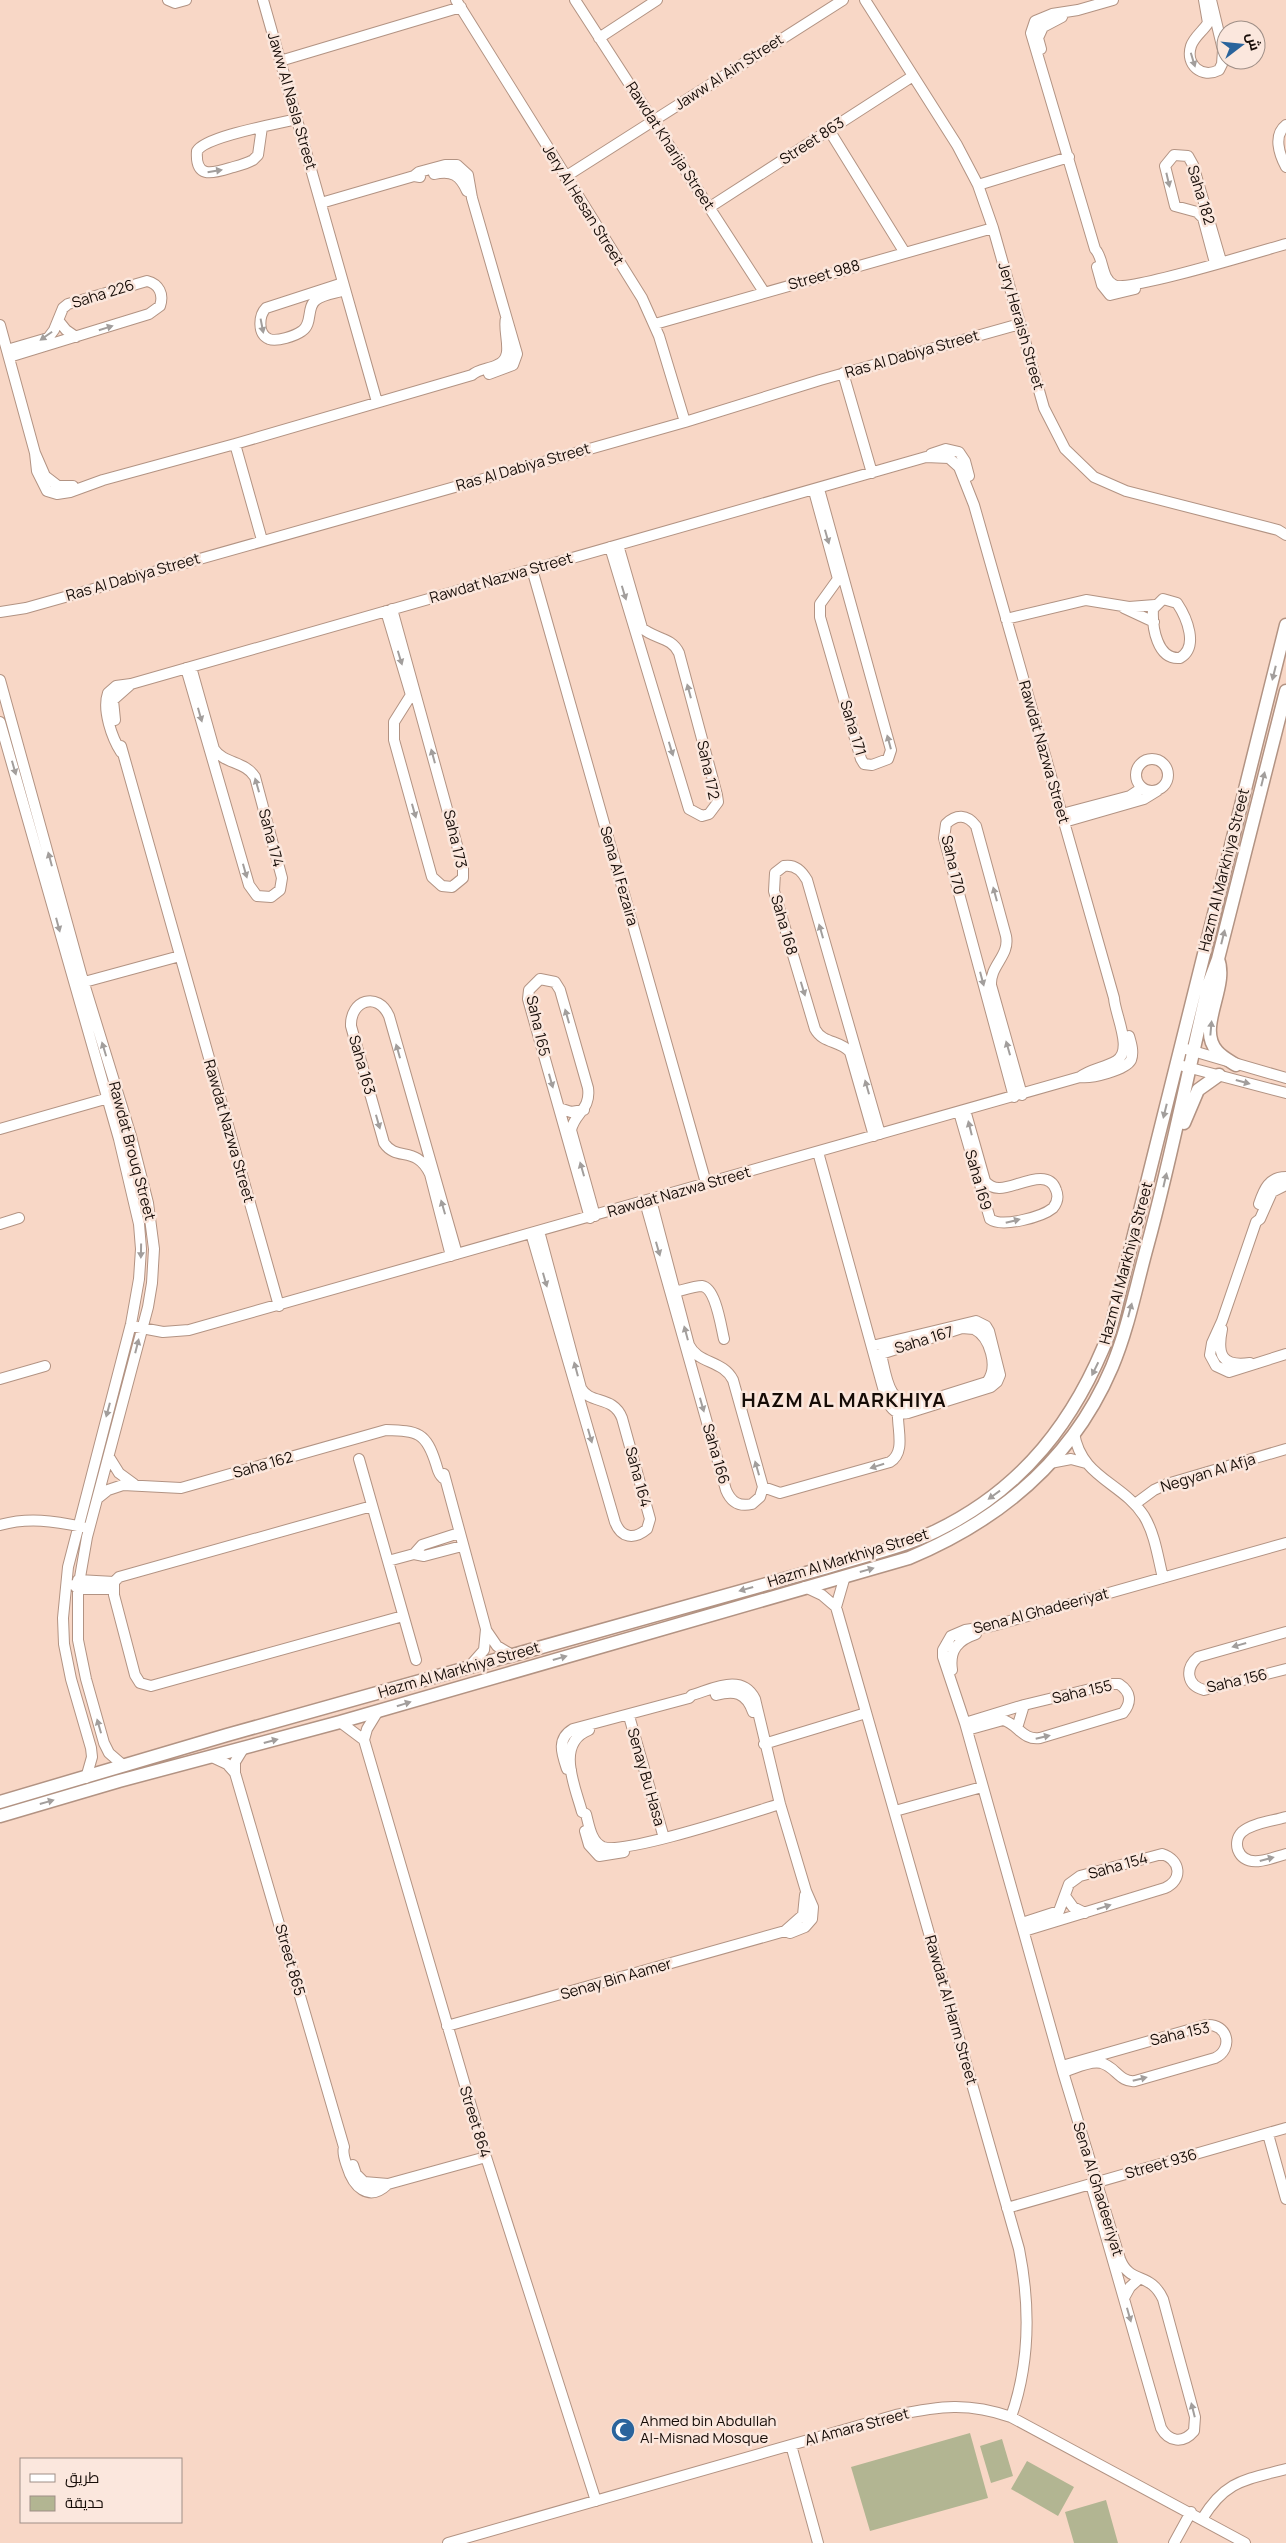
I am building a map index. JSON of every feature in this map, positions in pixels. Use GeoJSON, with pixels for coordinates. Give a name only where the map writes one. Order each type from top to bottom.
{"type":"FeatureCollection","features":[{"type":"Feature","properties":{"kind":"street"},"geometry":{"type":"LineString","coordinates":[[168,0],[175,2],[186,0]]}},
{"type":"Feature","properties":{"kind":"street","name":"Jaww Al Nasla Street"},"geometry":{"type":"LineString","coordinates":[[263,0],[377,402]]}},
{"type":"Feature","properties":{"kind":"street","name":"Rawdat Kharija Street"},"geometry":{"type":"LineString","coordinates":[[575,0],[764,292]]}},
{"type":"Feature","properties":{"kind":"street"},"geometry":{"type":"LineString","coordinates":[[599,38],[657,0]]}},
{"type":"Feature","properties":{"kind":"street","name":"Jaww Al Ain Street"},"geometry":{"type":"LineString","coordinates":[[565,177],[843,0]]}},
{"type":"Feature","properties":{"kind":"street","name":"Jery Heraish Street"},"geometry":{"type":"LineString","coordinates":[[865,0],[957,145],[978,185],[993,228],[1044,408],[1053,429],[1065,449],[1082,467],[1106,484],[1126,492],[1283,532]]}},
{"type":"Feature","properties":{"kind":"street"},"geometry":{"type":"LineString","coordinates":[[1204,0],[1208,19],[1190,52],[1194,66],[1199,72],[1206,74],[1219,70]]}},
{"type":"Feature","properties":{"kind":"street"},"geometry":{"type":"LineString","coordinates":[[1211,0],[1216,20]]}},
{"type":"Feature","properties":{"kind":"street"},"geometry":{"type":"LineString","coordinates":[[1108,1],[1078,10],[1049,22],[1039,32],[1039,45],[1048,75],[1045,78],[1095,249],[1107,277],[1115,286],[1128,286],[1157,280],[1286,244]]}},
{"type":"Feature","properties":{"kind":"street"},"geometry":{"type":"LineString","coordinates":[[280,61],[458,3]]}},
{"type":"Feature","properties":{"kind":"street","name":"Jery Al Hesan Street"},"geometry":{"type":"LineString","coordinates":[[458,3],[642,298],[655,324],[685,422]]}},
{"type":"Feature","properties":{"kind":"street"},"geometry":{"type":"LineString","coordinates":[[1199,34],[1216,36]]}},
{"type":"Feature","properties":{"kind":"street","name":"Street 863"},"geometry":{"type":"LineString","coordinates":[[710,207],[913,76]]}},
{"type":"Feature","properties":{"kind":"street"},"geometry":{"type":"LineString","coordinates":[[262,127],[258,154],[253,160],[210,173],[202,171],[198,167],[197,151],[206,142],[262,127],[297,119]]}},
{"type":"Feature","properties":{"kind":"street"},"geometry":{"type":"LineString","coordinates":[[1286,125],[1281,130],[1278,140],[1286,167]]}},
{"type":"Feature","properties":{"kind":"street"},"geometry":{"type":"LineString","coordinates":[[829,130],[906,253]]}},
{"type":"Feature","properties":{"kind":"street","name":"Saha 182"},"geometry":{"type":"LineString","coordinates":[[1184,154],[1191,160],[1202,194],[1218,262],[1200,214],[1178,208],[1173,202],[1165,166],[1170,158],[1184,154]]}},
{"type":"Feature","properties":{"kind":"street"},"geometry":{"type":"LineString","coordinates":[[978,185],[1069,157]]}},
{"type":"Feature","properties":{"kind":"street"},"geometry":{"type":"LineString","coordinates":[[0,325],[36,453],[46,476],[53,484],[63,487],[103,480],[235,444],[472,375],[502,363],[506,359],[506,318],[472,198],[468,175],[457,165],[446,165],[418,172],[414,176],[321,203]]}},
{"type":"Feature","properties":{"kind":"street"},"geometry":{"type":"LineString","coordinates":[[1192,211],[1198,204],[1202,194]]}},
{"type":"Feature","properties":{"kind":"street","name":"Street 988"},"geometry":{"type":"LineString","coordinates":[[655,324],[993,228]]}},
{"type":"Feature","properties":{"kind":"street","name":"Saha 226"},"geometry":{"type":"LineString","coordinates":[[140,282],[152,283],[158,287],[162,300],[155,312],[76,337],[8,354],[48,338],[63,308],[74,301],[140,282]]}},
{"type":"Feature","properties":{"kind":"street"},"geometry":{"type":"LineString","coordinates":[[344,286],[316,299],[307,327],[300,332],[275,340],[265,336],[260,326],[263,311],[291,299],[344,286]]}},
{"type":"Feature","properties":{"kind":"street"},"geometry":{"type":"LineString","coordinates":[[291,299],[310,314]]}},
{"type":"Feature","properties":{"kind":"street"},"geometry":{"type":"LineString","coordinates":[[58,320],[66,330],[76,337]]}},
{"type":"Feature","properties":{"kind":"street","name":"Ras Al Dabiya Street"},"geometry":{"type":"LineString","coordinates":[[0,618],[26,608],[685,422],[843,373],[1020,324]]}},
{"type":"Feature","properties":{"kind":"street"},"geometry":{"type":"LineString","coordinates":[[843,373],[872,473]]}},
{"type":"Feature","properties":{"kind":"street"},"geometry":{"type":"LineString","coordinates":[[235,444],[262,540]]}},
{"type":"Feature","properties":{"kind":"street","name":"Rawdat Nazwa Street"},"geometry":{"type":"LineString","coordinates":[[130,1326],[142,1329],[179,1332],[279,1306],[706,1183],[1080,1078],[1120,1069],[1128,1063],[1131,1058],[1130,1039],[1114,998],[974,506],[957,463],[945,457],[926,457],[816,490],[130,684],[116,686],[108,693],[106,706],[116,743],[121,752],[279,1306]]}},
{"type":"Feature","properties":{"kind":"street","name":"Saha 171"},"geometry":{"type":"LineString","coordinates":[[816,490],[850,601],[891,750],[888,759],[872,765],[864,764],[861,759],[820,617],[820,604],[836,585],[838,574],[816,490]]}},
{"type":"Feature","properties":{"kind":"street","name":"Saha 172"},"geometry":{"type":"LineString","coordinates":[[614,546],[640,625],[645,631],[674,644],[679,653],[717,795],[718,802],[709,814],[702,816],[689,809],[643,657],[614,546]]}},
{"type":"Feature","properties":{"kind":"street","name":"Sena Al Fezaira"},"geometry":{"type":"LineString","coordinates":[[532,569],[706,1183]]}},
{"type":"Feature","properties":{"kind":"street"},"geometry":{"type":"LineString","coordinates":[[826,595],[842,595],[850,601]]}},
{"type":"Feature","properties":{"kind":"street"},"geometry":{"type":"LineString","coordinates":[[1006,620],[1086,600],[1121,606],[1155,605],[1168,598],[1180,607],[1191,644],[1186,655],[1174,659],[1163,652],[1154,622],[1155,605]]}},
{"type":"Feature","properties":{"kind":"street"},"geometry":{"type":"LineString","coordinates":[[1121,606],[1154,622]]}},
{"type":"Feature","properties":{"kind":"street","name":"Ras Al Dabiya Street"},"geometry":{"type":"LineString","coordinates":[[0,612],[26,608]]}},
{"type":"Feature","properties":{"kind":"street","name":"Saha 173"},"geometry":{"type":"LineString","coordinates":[[389,610],[423,720],[463,867],[460,882],[447,887],[436,882],[430,870],[394,740],[393,726],[411,695],[389,610]]}},
{"type":"Feature","properties":{"kind":"street","name":"Hazm Al Markhiya Street"},"geometry":{"type":"LineString","coordinates":[[1188,1050],[1286,625]]}},
{"type":"Feature","properties":{"kind":"street"},"geometry":{"type":"LineString","coordinates":[[643,657],[646,647],[658,637]]}},
{"type":"Feature","properties":{"kind":"street","name":"Saha 174"},"geometry":{"type":"LineString","coordinates":[[189,667],[214,749],[222,758],[250,770],[254,777],[282,878],[280,890],[271,897],[257,896],[252,892],[218,782],[189,667]]}},
{"type":"Feature","properties":{"kind":"street","name":"Rawdat Brouq Street"},"geometry":{"type":"LineString","coordinates":[[0,680],[79,983],[106,1099],[139,1224],[141,1249],[139,1279],[130,1326],[68,1567],[63,1618],[69,1670],[92,1748],[92,1757],[86,1778]]}},
{"type":"Feature","properties":{"kind":"street","name":"Hazm Al Markhiya Street"},"geometry":{"type":"LineString","coordinates":[[0,1802],[902,1544],[935,1531],[975,1509],[1013,1480],[1034,1461],[1062,1427],[1081,1396],[1098,1362],[1110,1331],[1183,1066],[1218,959],[1286,690]]}},
{"type":"Feature","properties":{"kind":"street"},"geometry":{"type":"LineString","coordinates":[[397,718],[412,714],[423,720]]}},
{"type":"Feature","properties":{"kind":"street","name":"Rawdat Brouq Street"},"geometry":{"type":"LineString","coordinates":[[0,722],[79,983],[118,1096],[152,1222],[152,1282],[142,1329],[89,1533],[78,1585],[78,1640],[86,1679],[104,1742],[109,1753],[124,1766]]}},
{"type":"Feature","properties":{"kind":"street"},"geometry":{"type":"LineString","coordinates":[[1063,818],[1144,799],[1166,784],[1168,771],[1161,761],[1149,758],[1139,765],[1136,777],[1142,788]]}},
{"type":"Feature","properties":{"kind":"street"},"geometry":{"type":"LineString","coordinates":[[218,782],[224,770],[233,762]]}},
{"type":"Feature","properties":{"kind":"street"},"geometry":{"type":"LineString","coordinates":[[1063,818],[1130,796],[1142,788],[1157,791]]}},
{"type":"Feature","properties":{"kind":"street","name":"Saha 170"},"geometry":{"type":"LineString","coordinates":[[958,816],[972,820],[979,834],[1007,942],[1005,954],[991,974],[991,985],[1018,1096],[944,838],[946,824],[958,816]]}},
{"type":"Feature","properties":{"kind":"street","name":"Saha 168"},"geometry":{"type":"LineString","coordinates":[[784,866],[796,867],[803,872],[807,880],[848,1023],[877,1135],[852,1057],[847,1048],[823,1039],[815,1029],[774,891],[775,873],[784,866]]}},
{"type":"Feature","properties":{"kind":"street"},"geometry":{"type":"LineString","coordinates":[[976,953],[985,959],[1001,959]]}},
{"type":"Feature","properties":{"kind":"street"},"geometry":{"type":"LineString","coordinates":[[79,983],[180,956]]}},
{"type":"Feature","properties":{"kind":"street"},"geometry":{"type":"LineString","coordinates":[[1218,959],[1222,974],[1213,1009],[1210,1039],[1217,1051],[1236,1065]]}},
{"type":"Feature","properties":{"kind":"street","name":"Saha 165"},"geometry":{"type":"LineString","coordinates":[[540,979],[555,982],[560,990],[588,1088],[589,1097],[584,1110],[573,1124],[572,1136],[593,1217],[528,999],[529,990],[540,979]]}},
{"type":"Feature","properties":{"kind":"street","name":"Saha 163"},"geometry":{"type":"LineString","coordinates":[[378,1002],[385,1008],[454,1255],[430,1174],[420,1158],[392,1151],[382,1137],[351,1026],[351,1017],[354,1009],[361,1004],[378,1002]]}},
{"type":"Feature","properties":{"kind":"street"},"geometry":{"type":"LineString","coordinates":[[833,1043],[842,1034],[848,1023]]}},
{"type":"Feature","properties":{"kind":"street"},"geometry":{"type":"LineString","coordinates":[[1188,1050],[1286,1078]]}},
{"type":"Feature","properties":{"kind":"street"},"geometry":{"type":"LineString","coordinates":[[1183,1066],[1286,1093]]}},
{"type":"Feature","properties":{"kind":"street","name":"Hazm Al Markhiya Street"},"geometry":{"type":"LineString","coordinates":[[0,1816],[340,1722],[909,1558],[944,1543],[980,1522],[1002,1507],[1050,1463],[1074,1433],[1095,1401],[1113,1366],[1124,1332],[1170,1158],[1183,1066]]}},
{"type":"Feature","properties":{"kind":"street"},"geometry":{"type":"LineString","coordinates":[[1170,1158],[1192,1099],[1203,1084],[1219,1075]]}},
{"type":"Feature","properties":{"kind":"street"},"geometry":{"type":"LineString","coordinates":[[0,1129],[118,1096]]}},
{"type":"Feature","properties":{"kind":"street"},"geometry":{"type":"LineString","coordinates":[[559,1108],[571,1112],[584,1110]]}},
{"type":"Feature","properties":{"kind":"street","name":"Saha 169"},"geometry":{"type":"LineString","coordinates":[[962,1111],[982,1177],[988,1185],[1003,1188],[1044,1179],[1055,1187],[1057,1202],[1050,1211],[1001,1224],[990,1219],[984,1203],[962,1111]]}},
{"type":"Feature","properties":{"kind":"street"},"geometry":{"type":"LineString","coordinates":[[406,1154],[417,1148],[422,1137]]}},
{"type":"Feature","properties":{"kind":"street","name":"Saha 167"},"geometry":{"type":"LineString","coordinates":[[763,1487],[780,1493],[890,1462],[896,1456],[899,1449],[898,1413],[888,1402],[876,1350],[821,1151]]}},
{"type":"Feature","properties":{"kind":"street"},"geometry":{"type":"LineString","coordinates":[[1256,1222],[1255,1217],[1263,1191],[1272,1180],[1286,1176]]}},
{"type":"Feature","properties":{"kind":"street"},"geometry":{"type":"LineString","coordinates":[[1286,1185],[1272,1192],[1256,1222],[1222,1321],[1219,1348],[1223,1357],[1237,1364],[1258,1363],[1286,1354]]}},
{"type":"Feature","properties":{"kind":"street"},"geometry":{"type":"LineString","coordinates":[[984,1203],[1003,1188]]}},
{"type":"Feature","properties":{"kind":"street"},"geometry":{"type":"LineString","coordinates":[[648,1201],[691,1350],[699,1357],[725,1368],[733,1380],[763,1487]]}},
{"type":"Feature","properties":{"kind":"street","name":"Saha 166"},"geometry":{"type":"LineString","coordinates":[[648,1201],[694,1376],[729,1497],[742,1505],[752,1504],[760,1497],[763,1487]]}},
{"type":"Feature","properties":{"kind":"street"},"geometry":{"type":"LineString","coordinates":[[0,1224],[19,1218]]}},
{"type":"Feature","properties":{"kind":"street","name":"Saha 164"},"geometry":{"type":"LineString","coordinates":[[535,1232],[581,1388],[585,1394],[615,1406],[622,1418],[650,1519],[646,1530],[638,1535],[628,1536],[618,1530],[583,1413],[535,1232]]}},
{"type":"Feature","properties":{"kind":"street"},"geometry":{"type":"LineString","coordinates":[[675,1292],[702,1286],[709,1289],[713,1296],[724,1339]]}},
{"type":"Feature","properties":{"kind":"street","name":"Saha 167"},"geometry":{"type":"LineString","coordinates":[[876,1350],[976,1321],[986,1326],[992,1338],[1000,1376],[994,1385],[908,1413],[898,1413]]}},
{"type":"Feature","properties":{"kind":"street","name":"Saha 167"},"geometry":{"type":"LineString","coordinates":[[962,1328],[974,1328],[980,1331],[986,1340],[993,1372],[987,1382],[982,1384],[916,1404],[906,1404],[896,1399],[890,1390],[876,1350],[962,1328]]}},
{"type":"Feature","properties":{"kind":"street"},"geometry":{"type":"LineString","coordinates":[[694,1376],[708,1360]]}},
{"type":"Feature","properties":{"kind":"street"},"geometry":{"type":"LineString","coordinates":[[0,1378],[45,1366]]}},
{"type":"Feature","properties":{"kind":"street"},"geometry":{"type":"LineString","coordinates":[[583,1413],[591,1404],[601,1400]]}},
{"type":"Feature","properties":{"kind":"street","name":"Saha 162"},"geometry":{"type":"LineString","coordinates":[[98,1499],[115,1486],[137,1485],[169,1489],[181,1488],[386,1430],[391,1426],[404,1424],[416,1426],[425,1432],[436,1448],[458,1534],[486,1629],[497,1646],[512,1655]]}},
{"type":"Feature","properties":{"kind":"street"},"geometry":{"type":"LineString","coordinates":[[1074,1433],[1078,1451],[1086,1463],[1135,1504],[1150,1529],[1164,1578]]}},
{"type":"Feature","properties":{"kind":"street","name":"Negyan Al Afja"},"geometry":{"type":"LineString","coordinates":[[1135,1504],[1166,1484],[1286,1449]]}},
{"type":"Feature","properties":{"kind":"street","name":"Saha 162"},"geometry":{"type":"LineString","coordinates":[[109,1457],[119,1473],[137,1485]]}},
{"type":"Feature","properties":{"kind":"street"},"geometry":{"type":"LineString","coordinates":[[359,1459],[416,1660]]}},
{"type":"Feature","properties":{"kind":"street"},"geometry":{"type":"LineString","coordinates":[[1050,1463],[1071,1459],[1086,1463]]}},
{"type":"Feature","properties":{"kind":"street"},"geometry":{"type":"LineString","coordinates":[[372,1506],[119,1576],[114,1586],[135,1675],[140,1683],[148,1686],[403,1616]]}},
{"type":"Feature","properties":{"kind":"street"},"geometry":{"type":"LineString","coordinates":[[3,1524],[13,1521],[39,1520],[89,1533]]}},
{"type":"Feature","properties":{"kind":"street"},"geometry":{"type":"LineString","coordinates":[[77,1530],[72,1584],[114,1586]]}},
{"type":"Feature","properties":{"kind":"street"},"geometry":{"type":"LineString","coordinates":[[414,1554],[422,1544],[458,1534]]}},
{"type":"Feature","properties":{"kind":"street","name":"Sena Al Ghadeeriyat"},"geometry":{"type":"LineString","coordinates":[[1093,2184],[1122,2266],[1132,2275],[1155,2285],[1163,2299],[1195,2417],[1194,2431],[1184,2439],[1174,2440],[1168,2438],[1161,2428],[1124,2298],[1023,1927],[951,1676],[943,1657],[946,1642],[957,1633],[992,1626],[1286,1543]]}},
{"type":"Feature","properties":{"kind":"street"},"geometry":{"type":"LineString","coordinates":[[388,1561],[414,1554],[424,1556],[462,1546]]}},
{"type":"Feature","properties":{"kind":"street"},"geometry":{"type":"LineString","coordinates":[[805,1587],[822,1595],[836,1608],[845,1576]]}},
{"type":"Feature","properties":{"kind":"street","name":"Rawdat Al Harm Street"},"geometry":{"type":"LineString","coordinates":[[836,1608],[1007,2208],[1024,2276],[1027,2323],[1021,2382],[1011,2417]]}},
{"type":"Feature","properties":{"kind":"street","name":"Saha 162"},"geometry":{"type":"LineString","coordinates":[[469,1667],[484,1650],[486,1629]]}},
{"type":"Feature","properties":{"kind":"street","name":"Saha 156"},"geometry":{"type":"LineString","coordinates":[[1286,1632],[1198,1657],[1191,1662],[1189,1672],[1190,1681],[1197,1688],[1204,1690],[1286,1669]]}},
{"type":"Feature","properties":{"kind":"street","name":"Senay Bin Aamer"},"geometry":{"type":"LineString","coordinates":[[447,2026],[784,1931],[803,1915],[806,1891],[780,1804],[752,1694],[738,1684],[709,1690],[692,1695],[689,1698],[604,1722],[602,1725],[584,1732],[574,1739],[569,1750],[571,1770],[582,1812],[580,1816],[582,1824],[593,1852],[599,1856],[607,1856],[633,1849],[634,1846],[780,1804]]}},
{"type":"Feature","properties":{"kind":"street","name":"Saha 155"},"geometry":{"type":"LineString","coordinates":[[1111,1684],[1120,1684],[1125,1688],[1130,1701],[1123,1713],[1117,1716],[1040,1738],[1031,1738],[1003,1720],[966,1727],[1024,1706],[1111,1684]]}},
{"type":"Feature","properties":{"kind":"street"},"geometry":{"type":"LineString","coordinates":[[1017,1728],[1024,1706]]}},
{"type":"Feature","properties":{"kind":"street"},"geometry":{"type":"LineString","coordinates":[[340,1722],[364,1740],[367,1729],[378,1711]]}},
{"type":"Feature","properties":{"kind":"street"},"geometry":{"type":"LineString","coordinates":[[764,1744],[866,1713]]}},
{"type":"Feature","properties":{"kind":"street","name":"Senay Bu Hasa"},"geometry":{"type":"LineString","coordinates":[[629,1716],[664,1838]]}},
{"type":"Feature","properties":{"kind":"street","name":"Street 864"},"geometry":{"type":"LineString","coordinates":[[364,1740],[486,2157],[596,2501]]}},
{"type":"Feature","properties":{"kind":"street"},"geometry":{"type":"LineString","coordinates":[[235,1773],[235,1762],[243,1749]]}},
{"type":"Feature","properties":{"kind":"street"},"geometry":{"type":"LineString","coordinates":[[212,1757],[222,1761],[235,1773]]}},
{"type":"Feature","properties":{"kind":"street","name":"Street 865"},"geometry":{"type":"LineString","coordinates":[[235,1773],[344,2147],[348,2150],[359,2178],[369,2184],[388,2184],[486,2157]]}},
{"type":"Feature","properties":{"kind":"street"},"geometry":{"type":"LineString","coordinates":[[895,1811],[982,1787]]}},
{"type":"Feature","properties":{"kind":"street"},"geometry":{"type":"LineString","coordinates":[[1286,1817],[1243,1832],[1238,1838],[1237,1846],[1243,1858],[1250,1862],[1286,1854]]}},
{"type":"Feature","properties":{"kind":"street","name":"Saha 154"},"geometry":{"type":"LineString","coordinates":[[1162,1854],[1174,1860],[1178,1876],[1170,1886],[1085,1914],[1023,1927],[1056,1913],[1060,1908],[1069,1884],[1080,1876],[1154,1855],[1162,1854]]}},
{"type":"Feature","properties":{"kind":"street"},"geometry":{"type":"LineString","coordinates":[[1065,1896],[1073,1907],[1085,1914]]}},
{"type":"Feature","properties":{"kind":"street","name":"Saha 153"},"geometry":{"type":"LineString","coordinates":[[1213,2024],[1225,2033],[1227,2040],[1223,2052],[1215,2058],[1135,2081],[1126,2080],[1113,2069],[1097,2062],[1062,2069],[1120,2049],[1213,2024]]}},
{"type":"Feature","properties":{"kind":"street"},"geometry":{"type":"LineString","coordinates":[[1113,2069],[1120,2049]]}},
{"type":"Feature","properties":{"kind":"street","name":"Street 936"},"geometry":{"type":"LineString","coordinates":[[1007,2208],[1286,2128]]}},
{"type":"Feature","properties":{"kind":"street"},"geometry":{"type":"LineString","coordinates":[[1268,2134],[1286,2199]]}},
{"type":"Feature","properties":{"kind":"street"},"geometry":{"type":"LineString","coordinates":[[1124,2298],[1130,2287],[1140,2278]]}},
{"type":"Feature","properties":{"kind":"street","name":"Al Amara Street"},"geometry":{"type":"LineString","coordinates":[[448,2543],[896,2415],[948,2406],[989,2409],[1011,2417],[1191,2512],[1245,2543]]}},
{"type":"Feature","properties":{"kind":"street"},"geometry":{"type":"LineString","coordinates":[[791,2445],[818,2543]]}},
{"type":"Feature","properties":{"kind":"street"},"geometry":{"type":"LineString","coordinates":[[1202,2519],[1217,2498],[1233,2484],[1286,2469]]}},
{"type":"Feature","properties":{"kind":"street"},"geometry":{"type":"LineString","coordinates":[[1174,2543],[1191,2512]]}},
{"type":"Feature","properties":{"kind":"green space"},"geometry":{"type":"Polygon","coordinates":[[[970,2433],[988,2498],[870,2531],[851,2467],[970,2433]]]}},
{"type":"Feature","properties":{"kind":"green space"},"geometry":{"type":"Polygon","coordinates":[[[1002,2439],[1013,2476],[991,2483],[980,2446],[1002,2439]]]}},
{"type":"Feature","properties":{"kind":"green space"},"geometry":{"type":"Polygon","coordinates":[[[1027,2461],[1074,2487],[1058,2516],[1011,2489],[1027,2461]]]}},
{"type":"Feature","properties":{"kind":"green space"},"geometry":{"type":"Polygon","coordinates":[[[1106,2500],[1118,2543],[1074,2543],[1065,2512],[1106,2500]]]}},
{"type":"Feature","properties":{"kind":"place","name":"Ahmed bin Abdullah Al-Misnad Mosque"},"geometry":{"type":"Point","coordinates":[623,2430]}},
{"type":"Feature","properties":{"kind":"district","name":"HAZM AL MARKHIYA"},"geometry":{"type":"Point","coordinates":[844,1400]}}]}
